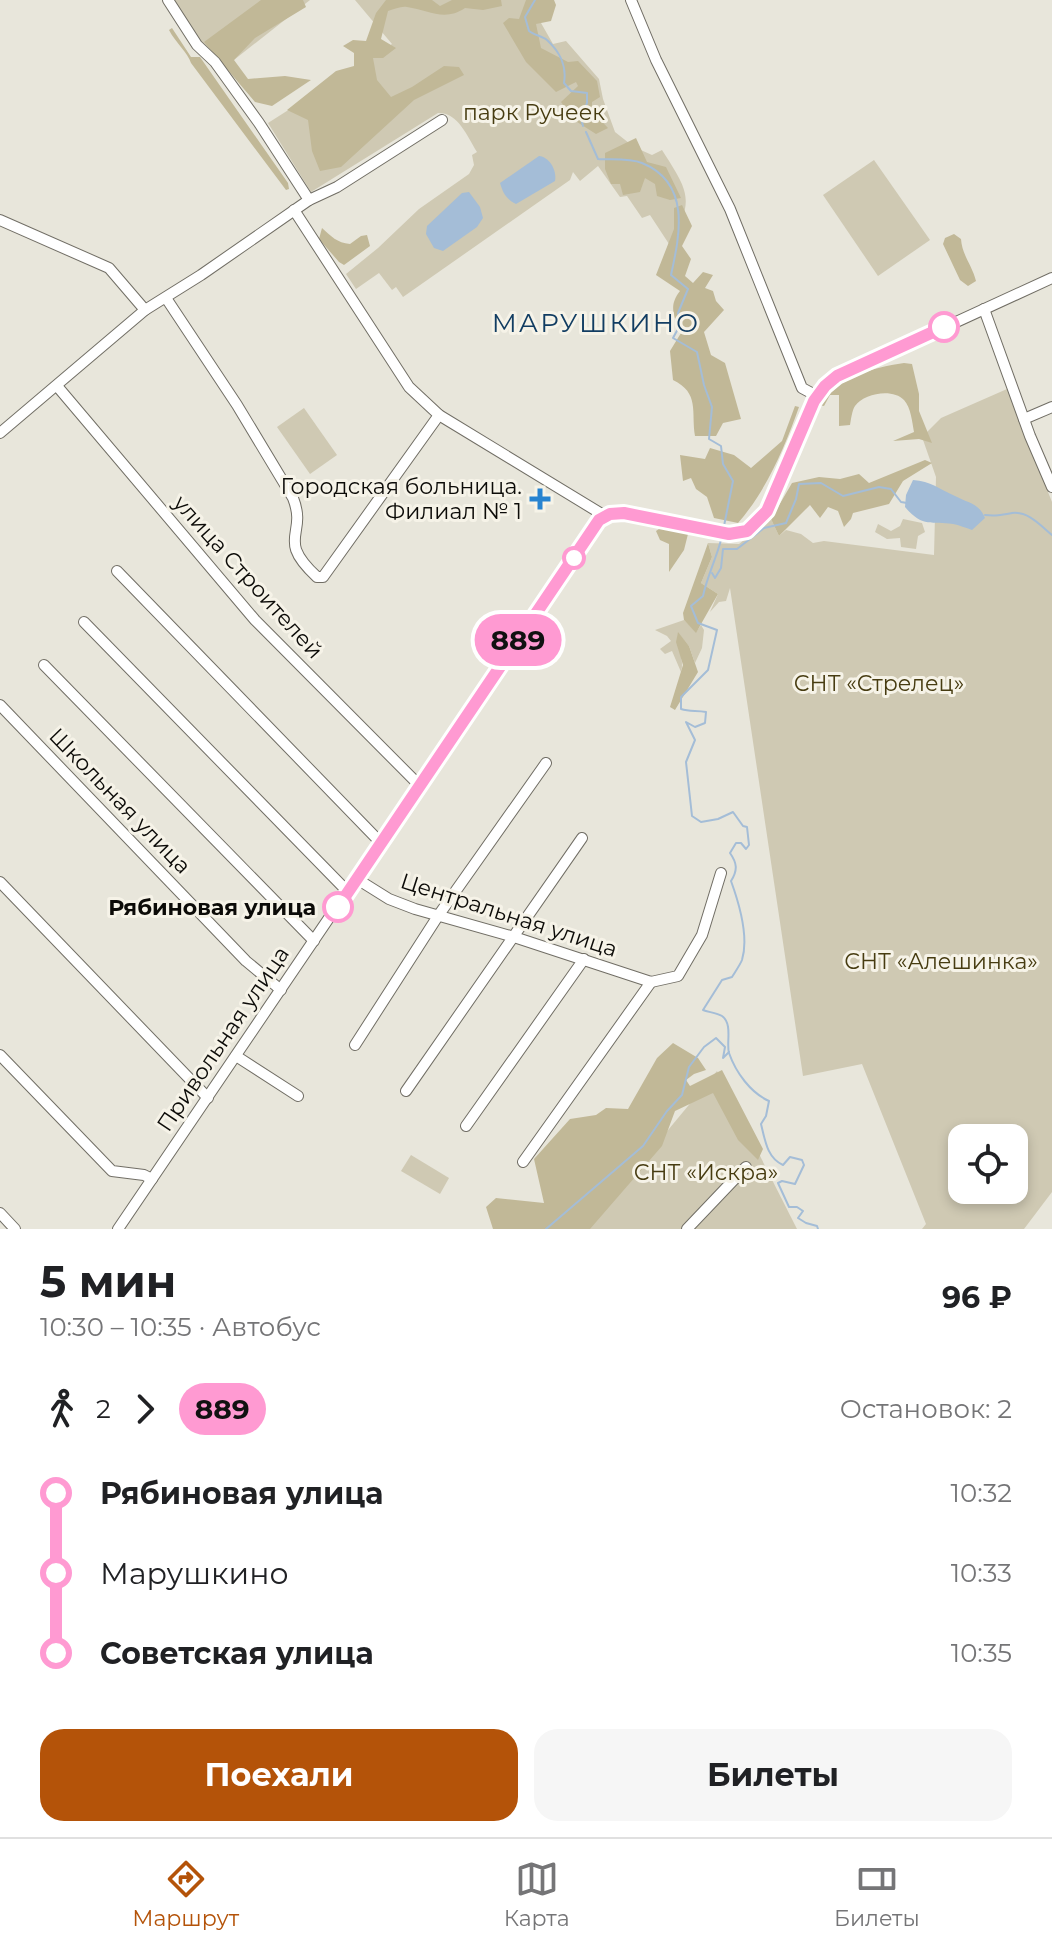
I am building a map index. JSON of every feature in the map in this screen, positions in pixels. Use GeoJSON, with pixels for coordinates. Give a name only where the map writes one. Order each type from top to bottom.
{"type":"FeatureCollection","features":[{"type":"Feature","properties":{"kind":"street"},"geometry":{"type":"LineString","coordinates":[[168,0],[197,45],[214,60],[259,123],[309,200]]}},
{"type":"Feature","properties":{"kind":"street"},"geometry":{"type":"LineString","coordinates":[[631,0],[656,60],[730,209],[802,388],[817,396]]}},
{"type":"Feature","properties":{"kind":"street"},"geometry":{"type":"LineString","coordinates":[[0,433],[145,310],[309,200],[337,187],[442,120]]}},
{"type":"Feature","properties":{"kind":"street"},"geometry":{"type":"LineString","coordinates":[[294,210],[409,387],[439,415],[605,516],[631,513],[735,534],[752,527],[765,513],[817,396],[837,376],[1052,278]]}},
{"type":"Feature","properties":{"kind":"street"},"geometry":{"type":"LineString","coordinates":[[0,220],[109,268],[145,310]]}},
{"type":"Feature","properties":{"kind":"street"},"geometry":{"type":"LineString","coordinates":[[166,298],[233,398],[293,498],[297,515],[294,548],[299,559],[319,578],[323,577],[439,415]]}},
{"type":"Feature","properties":{"kind":"street"},"geometry":{"type":"LineString","coordinates":[[984,309],[1052,487]]}},
{"type":"Feature","properties":{"kind":"street","name":"улица Строителей"},"geometry":{"type":"LineString","coordinates":[[57,386],[255,620],[419,785]]}},
{"type":"Feature","properties":{"kind":"street"},"geometry":{"type":"LineString","coordinates":[[1024,419],[1052,407]]}},
{"type":"Feature","properties":{"kind":"street","name":"Привольная улица"},"geometry":{"type":"LineString","coordinates":[[118,1229],[597,522],[605,516]]}},
{"type":"Feature","properties":{"kind":"street"},"geometry":{"type":"LineString","coordinates":[[117,571],[381,843]]}},
{"type":"Feature","properties":{"kind":"street"},"geometry":{"type":"LineString","coordinates":[[84,622],[348,892]]}},
{"type":"Feature","properties":{"kind":"street"},"geometry":{"type":"LineString","coordinates":[[44,665],[314,941]]}},
{"type":"Feature","properties":{"kind":"street","name":"Школьная улица"},"geometry":{"type":"LineString","coordinates":[[0,705],[246,961],[281,990]]}},
{"type":"Feature","properties":{"kind":"street"},"geometry":{"type":"LineString","coordinates":[[355,1045],[438,916],[546,763]]}},
{"type":"Feature","properties":{"kind":"street"},"geometry":{"type":"LineString","coordinates":[[406,1091],[582,838]]}},
{"type":"Feature","properties":{"kind":"street"},"geometry":{"type":"LineString","coordinates":[[523,1162],[651,982],[678,976],[702,935],[721,873]]}},
{"type":"Feature","properties":{"kind":"street","name":"Центральная улица"},"geometry":{"type":"LineString","coordinates":[[357,879],[389,899],[651,982]]}},
{"type":"Feature","properties":{"kind":"street"},"geometry":{"type":"LineString","coordinates":[[0,882],[208,1098]]}},
{"type":"Feature","properties":{"kind":"street"},"geometry":{"type":"LineString","coordinates":[[466,1126],[584,959]]}},
{"type":"Feature","properties":{"kind":"street"},"geometry":{"type":"LineString","coordinates":[[0,1055],[112,1171],[152,1179]]}},
{"type":"Feature","properties":{"kind":"street"},"geometry":{"type":"LineString","coordinates":[[236,1056],[298,1096]]}},
{"type":"Feature","properties":{"kind":"street"},"geometry":{"type":"LineString","coordinates":[[687,1229],[746,1167]]}},
{"type":"Feature","properties":{"kind":"street"},"geometry":{"type":"LineString","coordinates":[[0,1213],[15,1229]]}},
{"type":"Feature","properties":{"kind":"green space"},"geometry":{"type":"Polygon","coordinates":[[[172,0],[310,0],[225,67],[197,37],[172,0]]]}},
{"type":"Feature","properties":{"kind":"green space","name":"парк Ручеек"},"geometry":{"type":"Polygon","coordinates":[[[355,0],[544,0],[545,11],[541,23],[553,44],[566,41],[599,79],[615,132],[634,147],[652,155],[662,150],[678,176],[686,206],[669,244],[650,215],[642,218],[627,196],[620,197],[598,166],[580,181],[573,172],[570,180],[403,297],[396,287],[392,290],[379,273],[356,289],[346,274],[419,209],[469,174],[474,165],[472,155],[477,152],[466,132],[451,116],[438,113],[311,192],[268,123],[392,44],[355,0]]]}},
{"type":"Feature","properties":{"kind":"green space"},"geometry":{"type":"Polygon","coordinates":[[[874,160],[930,240],[878,276],[823,195],[874,160]]]}},
{"type":"Feature","properties":{"kind":"green space"},"geometry":{"type":"Polygon","coordinates":[[[1007,389],[1052,502],[1052,1192],[1024,1229],[922,1229],[926,1224],[862,1064],[803,1076],[730,588],[726,601],[719,602],[710,612],[718,594],[701,583],[712,557],[708,543],[739,544],[771,519],[779,536],[786,530],[801,534],[813,543],[824,541],[934,555],[936,477],[922,437],[941,418],[1007,389]]]}},
{"type":"Feature","properties":{"kind":"green space"},"geometry":{"type":"Polygon","coordinates":[[[304,408],[337,455],[310,474],[277,427],[304,408]]]}},
{"type":"Feature","properties":{"kind":"green space"},"geometry":{"type":"Polygon","coordinates":[[[903,519],[922,523],[925,532],[918,536],[916,549],[901,547],[900,538],[887,539],[875,532],[878,524],[891,531],[900,526],[903,519]]]}},
{"type":"Feature","properties":{"kind":"green space"},"geometry":{"type":"Polygon","coordinates":[[[684,620],[696,632],[701,625],[704,630],[702,648],[695,663],[689,646],[678,633],[681,672],[672,651],[665,654],[660,649],[671,641],[655,630],[684,620]]]}},
{"type":"Feature","properties":{"kind":"green space","name":"СНТ «Искра»"},"geometry":{"type":"Polygon","coordinates":[[[717,1071],[797,1229],[586,1229],[717,1071]]]}},
{"type":"Feature","properties":{"kind":"green space"},"geometry":{"type":"Polygon","coordinates":[[[411,1155],[449,1178],[440,1194],[401,1171],[411,1155]]]}},
{"type":"Feature","properties":{"kind":"shaded area"},"geometry":{"type":"Polygon","coordinates":[[[261,0],[303,0],[306,7],[255,38],[234,60],[248,79],[285,76],[311,80],[272,106],[255,102],[204,42],[261,0]]]}},
{"type":"Feature","properties":{"kind":"shaded area"},"geometry":{"type":"Polygon","coordinates":[[[386,0],[432,0],[440,6],[452,0],[501,0],[502,6],[483,10],[465,8],[443,15],[405,7],[388,11],[381,39],[396,48],[383,58],[373,58],[377,80],[391,97],[444,66],[459,67],[464,75],[414,100],[341,167],[320,171],[312,151],[308,120],[287,110],[336,71],[354,66],[354,53],[343,46],[353,40],[366,41],[376,13],[386,0]]]}},
{"type":"Feature","properties":{"kind":"shaded area"},"geometry":{"type":"Polygon","coordinates":[[[526,0],[554,0],[556,5],[551,21],[536,24],[541,48],[568,62],[578,61],[597,81],[600,97],[592,102],[592,111],[608,128],[596,134],[574,120],[561,102],[578,86],[576,82],[556,92],[526,62],[503,23],[509,18],[519,19],[526,0]]]}},
{"type":"Feature","properties":{"kind":"shaded area"},"geometry":{"type":"Polygon","coordinates":[[[172,28],[191,57],[200,57],[288,183],[289,189],[286,190],[191,63],[169,30],[172,28]]]}},
{"type":"Feature","properties":{"kind":"shaded area"},"geometry":{"type":"Polygon","coordinates":[[[636,138],[647,162],[666,167],[681,198],[670,200],[657,196],[655,184],[645,178],[640,192],[623,195],[620,184],[611,184],[605,169],[605,153],[636,138]]]}},
{"type":"Feature","properties":{"kind":"shaded area"},"geometry":{"type":"Polygon","coordinates":[[[682,205],[692,226],[682,246],[691,259],[685,276],[693,283],[703,272],[713,275],[705,288],[713,291],[716,301],[724,310],[704,332],[711,355],[725,363],[741,419],[723,423],[716,436],[695,436],[691,397],[682,385],[673,380],[670,351],[681,333],[673,307],[680,291],[656,275],[674,229],[674,208],[682,205]]]}},
{"type":"Feature","properties":{"kind":"shaded area"},"geometry":{"type":"Polygon","coordinates":[[[322,228],[334,239],[350,244],[367,235],[370,246],[344,265],[319,239],[322,228]]]}},
{"type":"Feature","properties":{"kind":"shaded area"},"geometry":{"type":"Polygon","coordinates":[[[954,234],[961,239],[976,281],[968,286],[960,280],[943,244],[945,238],[954,234]]]}},
{"type":"Feature","properties":{"kind":"shaded area"},"geometry":{"type":"Polygon","coordinates":[[[904,363],[912,364],[919,394],[919,411],[932,443],[919,439],[893,441],[914,432],[906,403],[899,396],[886,393],[865,398],[855,406],[850,425],[839,426],[839,395],[830,395],[824,406],[819,405],[836,387],[857,375],[904,363]]]}},
{"type":"Feature","properties":{"kind":"shaded area"},"geometry":{"type":"Polygon","coordinates":[[[795,406],[799,407],[781,453],[748,510],[738,523],[714,518],[707,497],[696,489],[691,478],[683,481],[680,455],[705,459],[710,448],[734,455],[751,468],[782,441],[795,406]]]}},
{"type":"Feature","properties":{"kind":"shaded area"},"geometry":{"type":"Polygon","coordinates":[[[925,460],[932,463],[903,481],[889,504],[853,513],[844,527],[838,511],[828,507],[820,518],[810,505],[779,536],[771,519],[792,483],[819,477],[840,479],[859,474],[869,483],[925,460]]]}},
{"type":"Feature","properties":{"kind":"shaded area"},"geometry":{"type":"Polygon","coordinates":[[[662,527],[688,534],[684,550],[669,572],[669,544],[660,540],[656,531],[662,527]]]}},
{"type":"Feature","properties":{"kind":"shaded area"},"geometry":{"type":"Polygon","coordinates":[[[708,543],[712,557],[701,583],[718,594],[696,633],[684,620],[683,613],[708,543]]]}},
{"type":"Feature","properties":{"kind":"shaded area"},"geometry":{"type":"Polygon","coordinates":[[[678,632],[689,646],[698,672],[675,710],[670,707],[683,665],[676,642],[678,632]]]}},
{"type":"Feature","properties":{"kind":"shaded area"},"geometry":{"type":"Polygon","coordinates":[[[673,1043],[698,1058],[706,1070],[686,1080],[690,1086],[722,1070],[763,1149],[758,1160],[738,1140],[713,1093],[675,1111],[662,1146],[590,1229],[493,1229],[486,1207],[496,1198],[544,1203],[534,1159],[570,1119],[596,1115],[606,1108],[628,1109],[657,1058],[673,1043]]]}},
{"type":"Feature","properties":{"kind":"water"},"geometry":{"type":"Polygon","coordinates":[[[539,156],[552,165],[555,181],[516,204],[505,195],[500,183],[539,156]]]}},
{"type":"Feature","properties":{"kind":"water"},"geometry":{"type":"Polygon","coordinates":[[[469,192],[480,207],[483,218],[477,227],[443,251],[434,248],[426,234],[427,226],[462,193],[469,192]]]}},
{"type":"Feature","properties":{"kind":"water"},"geometry":{"type":"Polygon","coordinates":[[[913,480],[930,484],[973,504],[985,518],[972,530],[917,518],[905,507],[906,495],[913,480]]]}},
{"type":"Feature","properties":{"kind":"waterway"},"geometry":{"type":"LineString","coordinates":[[535,0],[525,17],[529,31],[547,40],[556,49],[562,59],[564,83],[571,91],[587,93],[581,118],[583,126]]}},
{"type":"Feature","properties":{"kind":"waterway"},"geometry":{"type":"LineString","coordinates":[[586,132],[598,159],[642,163],[658,172],[675,196],[679,227],[671,275],[688,289],[678,313],[679,327],[673,338],[697,352],[712,407],[709,439],[721,446],[723,464],[733,481],[724,526]]}},
{"type":"Feature","properties":{"kind":"waterway"},"geometry":{"type":"LineString","coordinates":[[712,573],[715,578],[721,568],[723,549],[737,549],[764,528],[786,523],[799,484],[821,483],[843,496],[879,487],[891,489],[901,502],[907,503]]}},
{"type":"Feature","properties":{"kind":"waterway"},"geometry":{"type":"LineString","coordinates":[[985,515],[1023,514],[1052,535]]}},
{"type":"Feature","properties":{"kind":"waterway"},"geometry":{"type":"LineString","coordinates":[[721,540],[703,596],[691,606],[698,623],[717,630],[708,670],[681,697],[681,709],[706,712],[705,723],[695,727],[686,722],[695,740],[686,762],[692,816],[701,822],[733,812],[747,827],[749,845],[746,849],[741,843],[736,843],[730,853],[736,867],[731,881],[744,931],[742,960],[732,977],[722,980],[703,1010],[725,1019],[729,1053],[736,1068],[750,1088],[769,1101],[761,1124],[770,1153],[783,1165],[790,1157],[802,1160],[804,1165],[795,1184],[778,1183],[789,1207],[803,1211],[798,1218],[818,1229]]}},
{"type":"Feature","properties":{"kind":"waterway"},"geometry":{"type":"LineString","coordinates":[[546,1229],[643,1146],[682,1095],[689,1067],[704,1047],[716,1038],[725,1047],[723,1058],[729,1052]]}},
{"type":"Feature","properties":{"kind":"bus line","name":"889"},"geometry":{"type":"LineString","coordinates":[[338,907],[599,520],[619,512],[729,534],[747,531],[767,511],[819,392],[837,376],[944,327]]}},
{"type":"Feature","properties":{"kind":"place","name":"Городская больница. Филиал № 1"},"geometry":{"type":"Point","coordinates":[540,499]}},
{"type":"Feature","properties":{"kind":"place","name":"Рябиновая улица"},"geometry":{"type":"Point","coordinates":[338,907]}},
{"type":"Feature","properties":{"kind":"district","name":"МАРУШКИНО"},"geometry":{"type":"Point","coordinates":[596,323]}},
{"type":"Feature","properties":{"kind":"park label","name":"СНТ «Стрелец»"},"geometry":{"type":"Point","coordinates":[879,683]}},
{"type":"Feature","properties":{"kind":"park label","name":"СНТ «Алешинка»"},"geometry":{"type":"Point","coordinates":[941,961]}}]}
